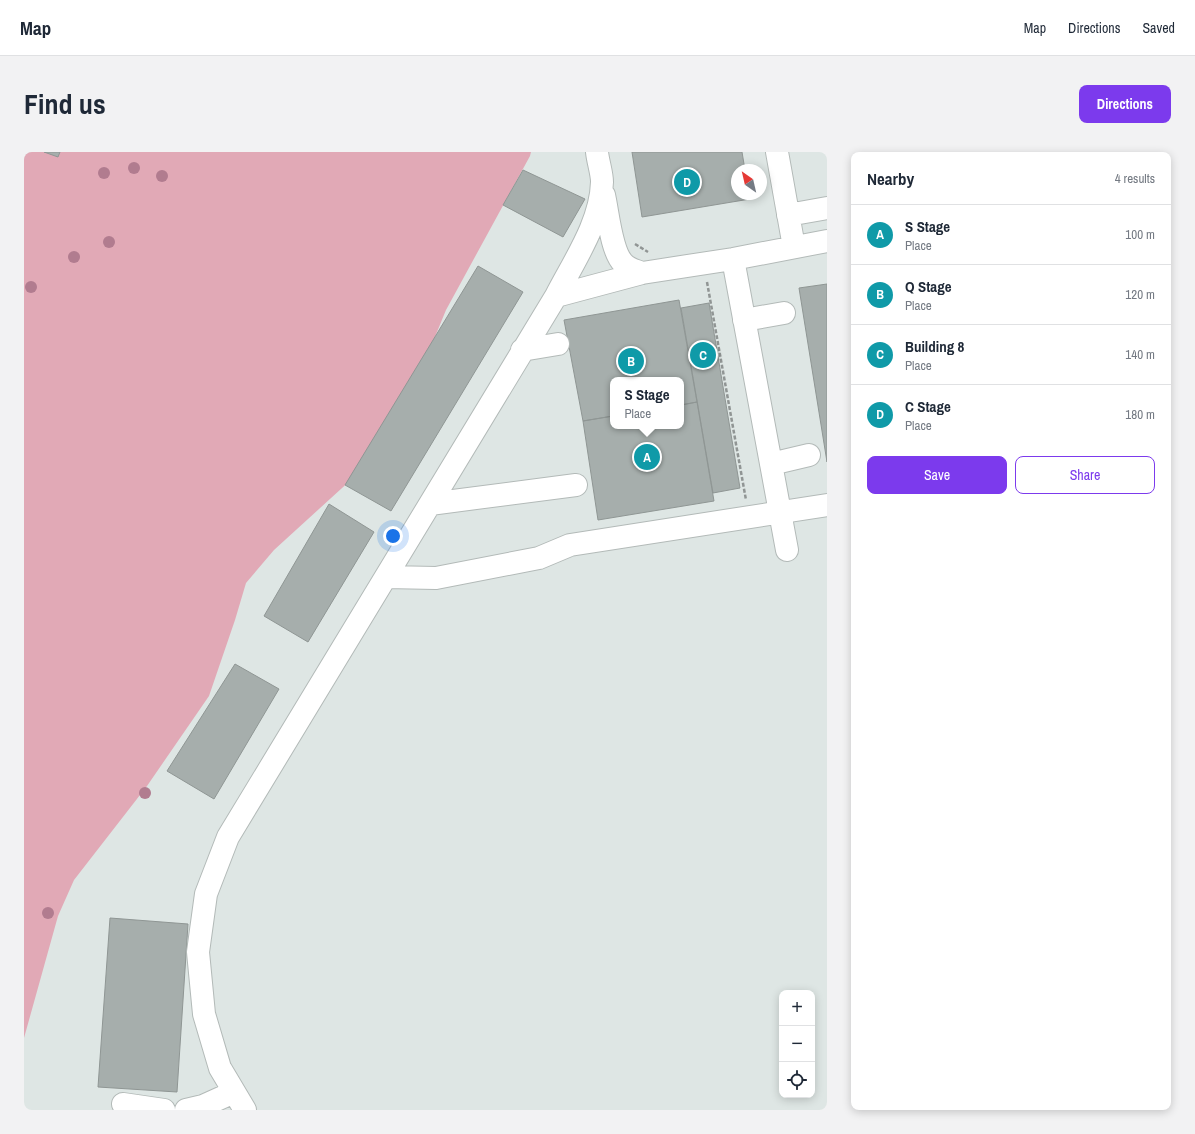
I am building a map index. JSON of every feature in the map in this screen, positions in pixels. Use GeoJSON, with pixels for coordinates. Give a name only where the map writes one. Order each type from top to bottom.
{"type":"FeatureCollection","features":[{"type":"Feature","properties":{"kind":"lane"},"geometry":{"type":"LineString","coordinates":[[596,152],[615,251],[622,262],[630,269],[642,273]]}},
{"type":"Feature","properties":{"kind":"lane"},"geometry":{"type":"LineString","coordinates":[[777,152],[794,247]]}},
{"type":"Feature","properties":{"kind":"lane"},"geometry":{"type":"LineString","coordinates":[[186,1110],[240,1101],[220,1068],[204,1014],[198,952],[206,894],[228,838],[556,296],[598,212],[602,182]]}},
{"type":"Feature","properties":{"kind":"lane"},"geometry":{"type":"LineString","coordinates":[[788,215],[827,208]]}},
{"type":"Feature","properties":{"kind":"lane"},"geometry":{"type":"LineString","coordinates":[[556,296],[642,273],[733,259],[827,241]]}},
{"type":"Feature","properties":{"kind":"lane"},"geometry":{"type":"LineString","coordinates":[[733,259],[787,550]]}},
{"type":"Feature","properties":{"kind":"lane"},"geometry":{"type":"LineString","coordinates":[[744,320],[784,313]]}},
{"type":"Feature","properties":{"kind":"lane"},"geometry":{"type":"LineString","coordinates":[[522,350],[558,344]]}},
{"type":"Feature","properties":{"kind":"lane"},"geometry":{"type":"LineString","coordinates":[[771,464],[809,455]]}},
{"type":"Feature","properties":{"kind":"lane"},"geometry":{"type":"LineString","coordinates":[[430,504],[576,486]]}},
{"type":"Feature","properties":{"kind":"lane"},"geometry":{"type":"LineString","coordinates":[[386,577],[436,578],[539,558],[570,545],[827,504]]}},
{"type":"Feature","properties":{"kind":"lane"},"geometry":{"type":"LineString","coordinates":[[123,1104],[164,1110]]}},
{"type":"Feature","properties":{"kind":"path"},"geometry":{"type":"LineString","coordinates":[[630,241],[648,252]]}},
{"type":"Feature","properties":{"kind":"path"},"geometry":{"type":"LineString","coordinates":[[706,263],[709,274],[706,274],[747,503]]}},
{"type":"Feature","properties":{"kind":"shaded area"},"geometry":{"type":"Polygon","coordinates":[[[24,152],[531,152],[446,310],[416,383],[364,468],[274,550],[246,583],[209,696],[147,786],[74,880],[58,916],[24,1038],[24,152]]]}},
{"type":"Feature","properties":{"kind":"building"},"geometry":{"type":"Polygon","coordinates":[[[44,152],[60,152],[58,157],[44,152]]]}},
{"type":"Feature","properties":{"kind":"building"},"geometry":{"type":"Polygon","coordinates":[[[632,152],[742,152],[744,164],[731,164],[731,200],[744,200],[642,217],[632,152]]]}},
{"type":"Feature","properties":{"kind":"building"},"geometry":{"type":"Polygon","coordinates":[[[523,170],[585,199],[563,237],[503,205],[523,170]]]}},
{"type":"Feature","properties":{"kind":"building"},"geometry":{"type":"Polygon","coordinates":[[[478,266],[523,292],[391,511],[345,485],[478,266]]]}},
{"type":"Feature","properties":{"kind":"building"},"geometry":{"type":"Polygon","coordinates":[[[827,284],[827,462],[799,288],[827,284]]]}},
{"type":"Feature","properties":{"kind":"building"},"geometry":{"type":"Polygon","coordinates":[[[679,300],[697,402],[684,404],[684,377],[610,377],[610,416],[583,421],[564,320],[679,300]]]}},
{"type":"Feature","properties":{"kind":"building"},"geometry":{"type":"Polygon","coordinates":[[[709,303],[740,488],[713,493],[681,308],[709,303]]]}},
{"type":"Feature","properties":{"kind":"building"},"geometry":{"type":"Polygon","coordinates":[[[697,402],[714,501],[598,520],[583,421],[610,416],[610,429],[684,429],[684,404],[697,402]]]}},
{"type":"Feature","properties":{"kind":"building"},"geometry":{"type":"Polygon","coordinates":[[[329,504],[374,532],[308,642],[264,616],[329,504]]]}},
{"type":"Feature","properties":{"kind":"building"},"geometry":{"type":"Polygon","coordinates":[[[235,664],[279,689],[214,799],[167,771],[235,664]]]}},
{"type":"Feature","properties":{"kind":"building"},"geometry":{"type":"Polygon","coordinates":[[[110,918],[188,924],[177,1092],[98,1087],[110,918]]]}},
{"type":"Feature","properties":{"kind":"place","name":"C Stage"},"geometry":{"type":"Point","coordinates":[687,182]}},
{"type":"Feature","properties":{"kind":"place","name":"Building 8"},"geometry":{"type":"Point","coordinates":[703,355]}},
{"type":"Feature","properties":{"kind":"place","name":"Q Stage"},"geometry":{"type":"Point","coordinates":[631,361]}},
{"type":"Feature","properties":{"kind":"place","name":"S Stage"},"geometry":{"type":"Point","coordinates":[647,457]}}]}
